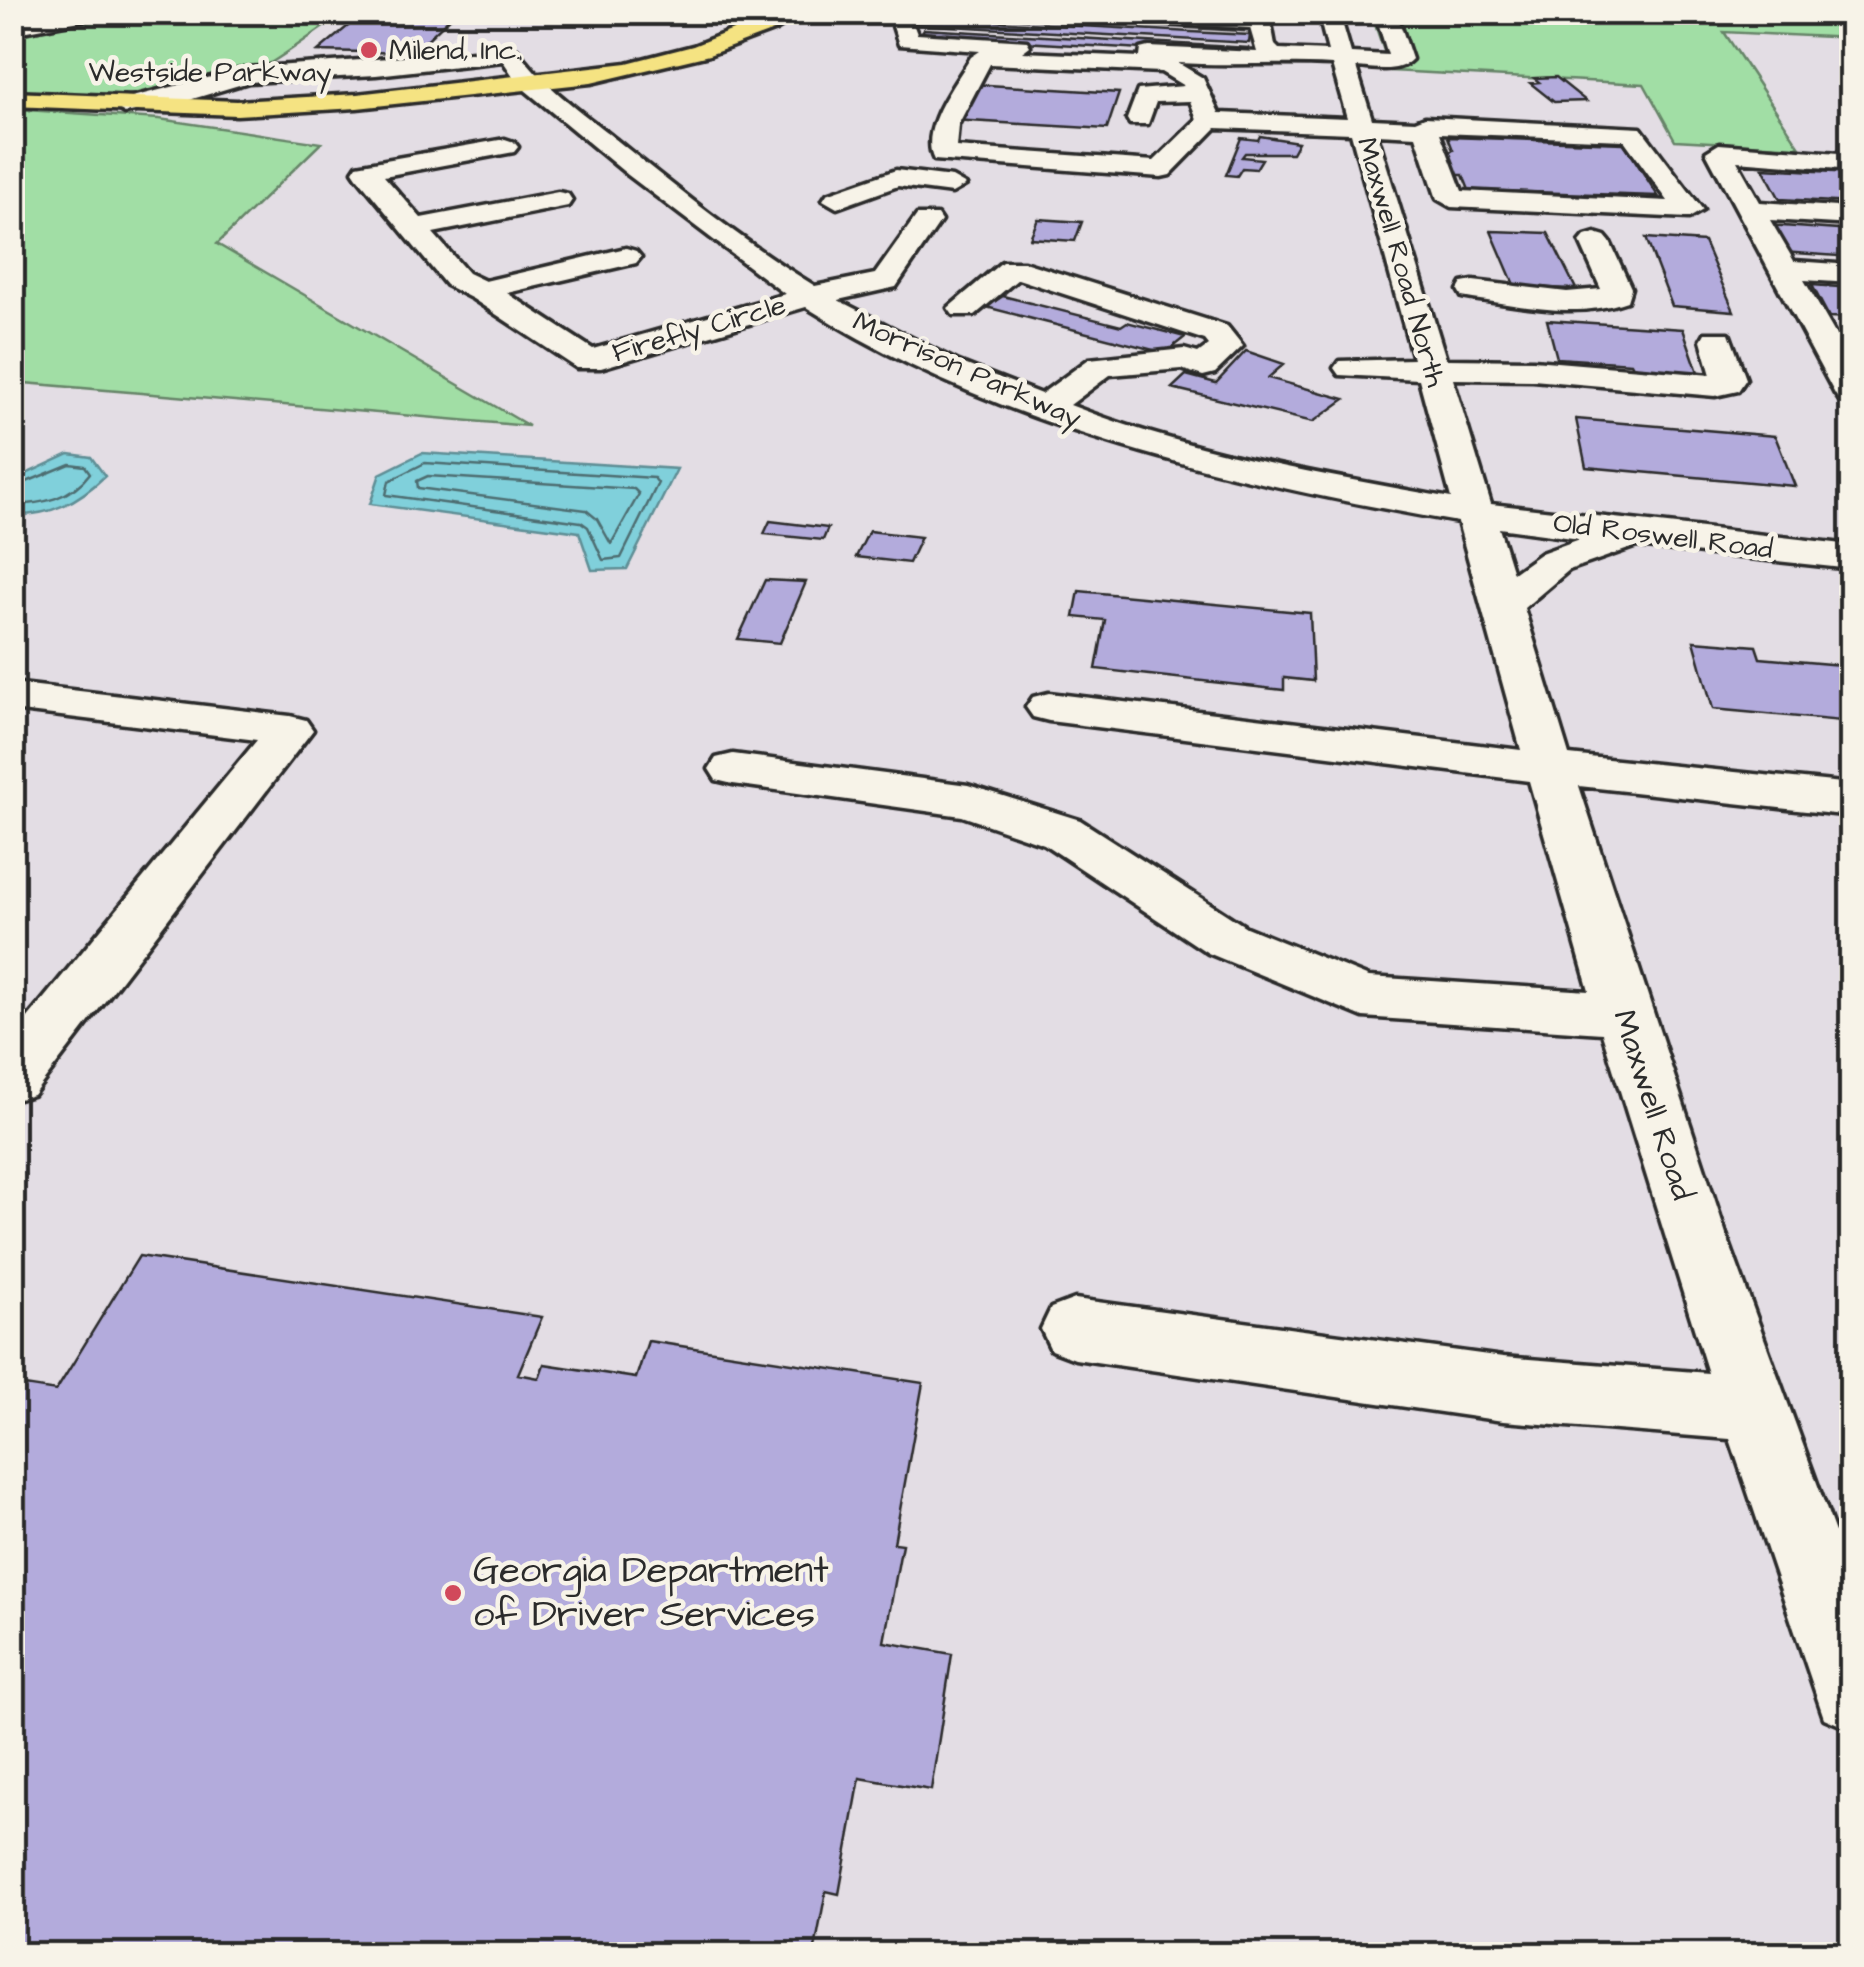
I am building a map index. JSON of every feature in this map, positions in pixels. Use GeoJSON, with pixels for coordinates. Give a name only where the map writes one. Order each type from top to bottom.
{"type":"FeatureCollection","features":[{"type":"Feature","properties":{"kind":"main road","name":"Westside Parkway"},"geometry":{"type":"LineString","coordinates":[[526,80],[539,73],[694,38],[762,12]]}},
{"type":"Feature","properties":{"kind":"main road","name":"Westside Parkway"},"geometry":{"type":"LineString","coordinates":[[12,98],[236,108],[357,101],[526,80],[553,82],[676,56],[747,34],[796,12]]}},
{"type":"Feature","properties":{"kind":"street"},"geometry":{"type":"LineString","coordinates":[[12,28],[96,12]]}},
{"type":"Feature","properties":{"kind":"street"},"geometry":{"type":"LineString","coordinates":[[1090,12],[1265,34],[1341,62],[1401,59],[1386,12]]}},
{"type":"Feature","properties":{"kind":"street","name":"Maxwell Road North"},"geometry":{"type":"LineString","coordinates":[[1328,12],[1358,117],[1402,198],[1408,286],[1474,512]]}},
{"type":"Feature","properties":{"kind":"street"},"geometry":{"type":"LineString","coordinates":[[1039,34],[914,17],[907,40],[1246,60],[1265,34]]}},
{"type":"Feature","properties":{"kind":"street"},"geometry":{"type":"LineString","coordinates":[[1066,22],[1265,34]]}},
{"type":"Feature","properties":{"kind":"street"},"geometry":{"type":"LineString","coordinates":[[1135,40],[1265,34]]}},
{"type":"Feature","properties":{"kind":"street","name":"Morrison Parkway"},"geometry":{"type":"LineString","coordinates":[[200,89],[247,75],[376,68],[509,54],[526,80],[704,220],[811,296],[892,342],[1087,423],[1220,463],[1322,486],[1474,512]]}},
{"type":"Feature","properties":{"kind":"street"},"geometry":{"type":"LineString","coordinates":[[1210,120],[1195,83],[1166,65],[982,58],[944,125],[944,154],[1161,169],[1210,120],[1547,110]]}},
{"type":"Feature","properties":{"kind":"street"},"geometry":{"type":"LineString","coordinates":[[1082,85],[1093,62]]}},
{"type":"Feature","properties":{"kind":"street"},"geometry":{"type":"LineString","coordinates":[[125,106],[200,89],[205,98],[236,108]]}},
{"type":"Feature","properties":{"kind":"street"},"geometry":{"type":"LineString","coordinates":[[1139,119],[1146,95],[1199,93]]}},
{"type":"Feature","properties":{"kind":"street"},"geometry":{"type":"LineString","coordinates":[[1358,117],[1426,129]]}},
{"type":"Feature","properties":{"kind":"street"},"geometry":{"type":"LineString","coordinates":[[1402,198],[1688,210],[1632,133],[1425,125],[1452,199]]}},
{"type":"Feature","properties":{"kind":"street","name":"Firefly Circle"},"geometry":{"type":"LineString","coordinates":[[505,148],[366,171],[457,280],[484,292],[589,361],[811,296],[885,281],[927,221]]}},
{"type":"Feature","properties":{"kind":"street"},"geometry":{"type":"LineString","coordinates":[[1852,162],[1719,152],[1783,269],[1835,333],[1852,394]]}},
{"type":"Feature","properties":{"kind":"street"},"geometry":{"type":"LineString","coordinates":[[837,200],[896,178],[952,185]]}},
{"type":"Feature","properties":{"kind":"street"},"geometry":{"type":"LineString","coordinates":[[414,228],[558,200]]}},
{"type":"Feature","properties":{"kind":"street"},"geometry":{"type":"LineString","coordinates":[[1751,210],[1852,216]]}},
{"type":"Feature","properties":{"kind":"street"},"geometry":{"type":"LineString","coordinates":[[1408,286],[1476,279],[1526,297],[1609,298],[1616,288],[1594,242]]}},
{"type":"Feature","properties":{"kind":"street"},"geometry":{"type":"LineString","coordinates":[[484,292],[503,284],[626,257]]}},
{"type":"Feature","properties":{"kind":"street"},"geometry":{"type":"LineString","coordinates":[[964,308],[1013,268],[1216,333],[1227,346],[1204,366],[1184,359],[1101,366],[1046,407]]}},
{"type":"Feature","properties":{"kind":"street"},"geometry":{"type":"LineString","coordinates":[[1783,269],[1852,274]]}},
{"type":"Feature","properties":{"kind":"street"},"geometry":{"type":"LineString","coordinates":[[1519,328],[1533,370]]}},
{"type":"Feature","properties":{"kind":"street"},"geometry":{"type":"LineString","coordinates":[[1350,368],[1533,370],[1715,386],[1729,379],[1717,340]]}},
{"type":"Feature","properties":{"kind":"street"},"geometry":{"type":"LineString","coordinates":[[1322,486],[1389,486],[1424,478],[1458,458]]}},
{"type":"Feature","properties":{"kind":"street","name":"Old Roswell Road"},"geometry":{"type":"LineString","coordinates":[[1474,512],[1637,536],[1852,557]]}},
{"type":"Feature","properties":{"kind":"street","name":"Maxwell Road"},"geometry":{"type":"LineString","coordinates":[[1474,512],[1624,1014],[1754,1409],[1852,1690]]}},
{"type":"Feature","properties":{"kind":"street"},"geometry":{"type":"LineString","coordinates":[[1502,607],[1533,572],[1566,556],[1637,536]]}},
{"type":"Feature","properties":{"kind":"street"},"geometry":{"type":"LineString","coordinates":[[12,696],[290,730],[12,1078]]}},
{"type":"Feature","properties":{"kind":"street"},"geometry":{"type":"LineString","coordinates":[[1048,707],[1549,768],[1852,800]]}},
{"type":"Feature","properties":{"kind":"street"},"geometry":{"type":"LineString","coordinates":[[733,769],[968,801],[1062,832],[1227,940],[1363,998],[1624,1014]]}},
{"type":"Feature","properties":{"kind":"street"},"geometry":{"type":"LineString","coordinates":[[1075,1329],[1504,1389],[1754,1409]]}},
{"type":"Feature","properties":{"kind":"green space"},"geometry":{"type":"Polygon","coordinates":[[[26,13],[344,13],[277,59],[234,82],[180,96],[124,99],[13,91],[13,25],[26,13]]]}},
{"type":"Feature","properties":{"kind":"green space"},"geometry":{"type":"Polygon","coordinates":[[[1371,13],[1851,13],[1851,38],[1724,32],[1800,147],[1675,140],[1644,84],[1391,71],[1371,13]]]}},
{"type":"Feature","properties":{"kind":"green space"},"geometry":{"type":"Polygon","coordinates":[[[12,109],[159,119],[321,143],[217,244],[529,426],[13,382],[12,109]]]}},
{"type":"Feature","properties":{"kind":"water"},"geometry":{"type":"Polygon","coordinates":[[[422,453],[677,469],[627,569],[592,570],[579,532],[370,504],[380,474],[422,453]]]}},
{"type":"Feature","properties":{"kind":"water"},"geometry":{"type":"Polygon","coordinates":[[[69,454],[91,457],[105,476],[63,506],[13,515],[13,480],[69,454]]]}},
{"type":"Feature","properties":{"kind":"building"},"geometry":{"type":"Polygon","coordinates":[[[365,12],[456,12],[413,53],[318,51],[365,12]]]}},
{"type":"Feature","properties":{"kind":"building"},"geometry":{"type":"Polygon","coordinates":[[[1048,12],[1245,23],[1244,31],[930,14],[1048,12]]]}},
{"type":"Feature","properties":{"kind":"building"},"geometry":{"type":"Polygon","coordinates":[[[919,17],[1250,35],[1249,43],[914,24],[919,17]]]}},
{"type":"Feature","properties":{"kind":"building"},"geometry":{"type":"Polygon","coordinates":[[[924,29],[1248,48],[1247,55],[919,36],[924,29]]]}},
{"type":"Feature","properties":{"kind":"building"},"geometry":{"type":"Polygon","coordinates":[[[1556,77],[1586,101],[1554,102],[1530,83],[1539,82],[1534,78],[1556,77]]]}},
{"type":"Feature","properties":{"kind":"building"},"geometry":{"type":"Polygon","coordinates":[[[971,84],[1119,93],[1107,129],[953,120],[971,84]]]}},
{"type":"Feature","properties":{"kind":"building"},"geometry":{"type":"Polygon","coordinates":[[[1260,136],[1298,142],[1292,153],[1245,153],[1242,157],[1262,159],[1256,169],[1242,168],[1237,176],[1226,175],[1241,138],[1258,140],[1260,136]]]}},
{"type":"Feature","properties":{"kind":"building"},"geometry":{"type":"Polygon","coordinates":[[[1448,137],[1624,143],[1658,196],[1469,190],[1463,175],[1457,175],[1448,151],[1453,150],[1448,137]]]}},
{"type":"Feature","properties":{"kind":"building"},"geometry":{"type":"Polygon","coordinates":[[[1763,168],[1852,173],[1852,203],[1780,199],[1763,168]]]}},
{"type":"Feature","properties":{"kind":"building"},"geometry":{"type":"Polygon","coordinates":[[[1038,219],[1082,222],[1075,241],[1030,238],[1038,219]]]}},
{"type":"Feature","properties":{"kind":"building"},"geometry":{"type":"Polygon","coordinates":[[[1768,225],[1852,231],[1852,257],[1782,252],[1768,225]]]}},
{"type":"Feature","properties":{"kind":"building"},"geometry":{"type":"Polygon","coordinates":[[[1491,231],[1548,233],[1576,289],[1515,287],[1491,231]]]}},
{"type":"Feature","properties":{"kind":"building"},"geometry":{"type":"Polygon","coordinates":[[[1646,238],[1704,242],[1734,311],[1672,306],[1646,238]]]}},
{"type":"Feature","properties":{"kind":"building"},"geometry":{"type":"Polygon","coordinates":[[[1812,285],[1852,288],[1852,318],[1829,317],[1812,285]]]}},
{"type":"Feature","properties":{"kind":"building"},"geometry":{"type":"Polygon","coordinates":[[[1003,296],[1121,326],[1127,322],[1185,337],[1165,353],[986,307],[1003,296]]]}},
{"type":"Feature","properties":{"kind":"building"},"geometry":{"type":"Polygon","coordinates":[[[1547,320],[1683,329],[1698,372],[1681,371],[1681,377],[1636,372],[1631,363],[1557,358],[1547,320]]]}},
{"type":"Feature","properties":{"kind":"building"},"geometry":{"type":"Polygon","coordinates":[[[1246,351],[1284,364],[1268,378],[1345,399],[1313,422],[1172,388],[1186,375],[1216,383],[1246,351]]]}},
{"type":"Feature","properties":{"kind":"building"},"geometry":{"type":"Polygon","coordinates":[[[1576,419],[1775,436],[1795,486],[1586,467],[1576,419]]]}},
{"type":"Feature","properties":{"kind":"building"},"geometry":{"type":"Polygon","coordinates":[[[770,521],[828,528],[823,540],[764,534],[770,521]]]}},
{"type":"Feature","properties":{"kind":"building"},"geometry":{"type":"Polygon","coordinates":[[[869,531],[921,537],[909,563],[856,557],[869,531]]]}},
{"type":"Feature","properties":{"kind":"building"},"geometry":{"type":"Polygon","coordinates":[[[765,580],[806,582],[780,643],[738,639],[765,580]]]}},
{"type":"Feature","properties":{"kind":"building"},"geometry":{"type":"Polygon","coordinates":[[[1079,591],[1310,613],[1313,681],[1284,678],[1284,690],[1096,669],[1105,620],[1074,617],[1079,591]]]}},
{"type":"Feature","properties":{"kind":"building"},"geometry":{"type":"Polygon","coordinates":[[[1694,641],[1756,646],[1760,658],[1852,666],[1852,722],[1713,709],[1694,641]]]}},
{"type":"Feature","properties":{"kind":"building","name":"Georgia Department of Driver Services"},"geometry":{"type":"Polygon","coordinates":[[[139,1256],[542,1317],[518,1374],[539,1378],[544,1364],[636,1378],[648,1341],[923,1383],[894,1543],[902,1544],[884,1642],[952,1654],[931,1790],[860,1778],[839,1894],[826,1891],[814,1954],[12,1954],[12,1384],[56,1391],[139,1256]]]}},
{"type":"Feature","properties":{"kind":"place","name":"Milend, Inc."},"geometry":{"type":"Point","coordinates":[369,50]}},
{"type":"Feature","properties":{"kind":"place","name":"Georgia Department of Driver Services"},"geometry":{"type":"Point","coordinates":[453,1593]}}]}
